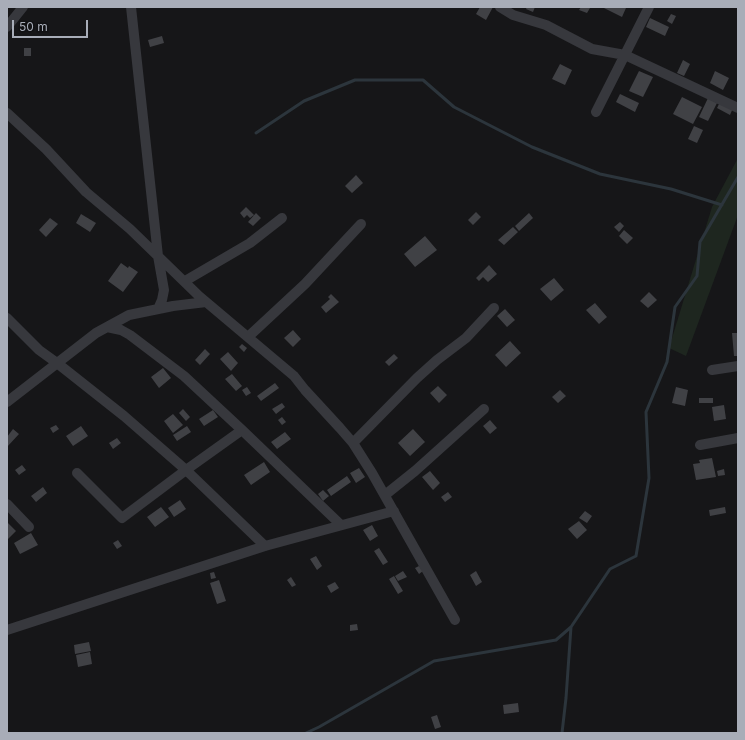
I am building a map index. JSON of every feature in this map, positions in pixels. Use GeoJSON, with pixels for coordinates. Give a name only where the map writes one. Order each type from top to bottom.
{"type":"FeatureCollection","features":[{"type":"Feature","properties":{"kind":"street"},"geometry":{"type":"LineString","coordinates":[[7,27],[22,7]]}},
{"type":"Feature","properties":{"kind":"street"},"geometry":{"type":"LineString","coordinates":[[132,7],[158,256],[164,290],[158,309]]}},
{"type":"Feature","properties":{"kind":"street"},"geometry":{"type":"LineString","coordinates":[[500,7],[513,15],[546,25],[592,49],[625,55],[738,108]]}},
{"type":"Feature","properties":{"kind":"street"},"geometry":{"type":"LineString","coordinates":[[596,112],[649,7]]}},
{"type":"Feature","properties":{"kind":"street"},"geometry":{"type":"LineString","coordinates":[[7,113],[46,149],[86,192],[130,229],[206,302],[277,360],[294,376],[353,443],[385,495],[455,620]]}},
{"type":"Feature","properties":{"kind":"street"},"geometry":{"type":"LineString","coordinates":[[185,281],[250,244],[282,218]]}},
{"type":"Feature","properties":{"kind":"street"},"geometry":{"type":"LineString","coordinates":[[248,337],[305,284],[361,224]]}},
{"type":"Feature","properties":{"kind":"street"},"geometry":{"type":"LineString","coordinates":[[7,402],[96,333],[129,315],[179,305],[206,302]]}},
{"type":"Feature","properties":{"kind":"street"},"geometry":{"type":"LineString","coordinates":[[353,443],[417,378],[437,360],[466,338],[494,308]]}},
{"type":"Feature","properties":{"kind":"street"},"geometry":{"type":"LineString","coordinates":[[7,318],[39,350],[124,416],[186,470],[265,546]]}},
{"type":"Feature","properties":{"kind":"street"},"geometry":{"type":"LineString","coordinates":[[107,327],[121,330],[130,335],[184,376],[341,525]]}},
{"type":"Feature","properties":{"kind":"street"},"geometry":{"type":"LineString","coordinates":[[712,370],[738,366]]}},
{"type":"Feature","properties":{"kind":"street"},"geometry":{"type":"LineString","coordinates":[[385,495],[415,471],[484,409]]}},
{"type":"Feature","properties":{"kind":"street"},"geometry":{"type":"LineString","coordinates":[[77,473],[122,518],[242,430]]}},
{"type":"Feature","properties":{"kind":"street"},"geometry":{"type":"LineString","coordinates":[[700,445],[738,438]]}},
{"type":"Feature","properties":{"kind":"street"},"geometry":{"type":"LineString","coordinates":[[7,504],[29,526]]}},
{"type":"Feature","properties":{"kind":"street"},"geometry":{"type":"LineString","coordinates":[[7,630],[265,546],[394,511]]}},
{"type":"Feature","properties":{"kind":"shaded area"},"geometry":{"type":"Polygon","coordinates":[[[738,158],[738,215],[686,356],[669,348],[712,207],[738,158]]]}},
{"type":"Feature","properties":{"kind":"building"},"geometry":{"type":"Polygon","coordinates":[[[480,7],[493,7],[486,20],[476,14],[480,7]]]}},
{"type":"Feature","properties":{"kind":"building"},"geometry":{"type":"Polygon","coordinates":[[[527,7],[535,7],[533,12],[526,9],[527,7]]]}},
{"type":"Feature","properties":{"kind":"building"},"geometry":{"type":"Polygon","coordinates":[[[581,7],[590,8],[587,13],[579,10],[581,7]]]}},
{"type":"Feature","properties":{"kind":"building"},"geometry":{"type":"Polygon","coordinates":[[[602,7],[617,7],[614,13],[602,7]]]}},
{"type":"Feature","properties":{"kind":"building"},"geometry":{"type":"Polygon","coordinates":[[[617,7],[626,8],[622,17],[614,13],[617,7]]]}},
{"type":"Feature","properties":{"kind":"building"},"geometry":{"type":"Polygon","coordinates":[[[671,14],[676,16],[672,24],[667,21],[671,14]]]}},
{"type":"Feature","properties":{"kind":"building"},"geometry":{"type":"Polygon","coordinates":[[[650,18],[669,27],[665,36],[646,27],[650,18]]]}},
{"type":"Feature","properties":{"kind":"building"},"geometry":{"type":"Polygon","coordinates":[[[162,36],[164,43],[150,47],[148,40],[162,36]]]}},
{"type":"Feature","properties":{"kind":"building"},"geometry":{"type":"Polygon","coordinates":[[[24,48],[31,48],[31,56],[24,56],[24,48]]]}},
{"type":"Feature","properties":{"kind":"building"},"geometry":{"type":"Polygon","coordinates":[[[683,60],[690,64],[684,76],[677,73],[683,60]]]}},
{"type":"Feature","properties":{"kind":"building"},"geometry":{"type":"Polygon","coordinates":[[[560,64],[572,70],[565,85],[552,79],[560,64]]]}},
{"type":"Feature","properties":{"kind":"building"},"geometry":{"type":"Polygon","coordinates":[[[639,71],[653,77],[643,97],[629,91],[639,71]]]}},
{"type":"Feature","properties":{"kind":"building"},"geometry":{"type":"Polygon","coordinates":[[[715,71],[729,78],[723,90],[710,83],[715,71]]]}},
{"type":"Feature","properties":{"kind":"building"},"geometry":{"type":"Polygon","coordinates":[[[620,94],[639,103],[635,112],[616,102],[620,94]]]}},
{"type":"Feature","properties":{"kind":"building"},"geometry":{"type":"Polygon","coordinates":[[[682,97],[702,107],[693,124],[673,114],[682,97]]]}},
{"type":"Feature","properties":{"kind":"building"},"geometry":{"type":"Polygon","coordinates":[[[708,98],[717,103],[708,121],[699,117],[708,98]]]}},
{"type":"Feature","properties":{"kind":"building"},"geometry":{"type":"Polygon","coordinates":[[[720,102],[733,108],[730,115],[717,108],[720,102]]]}},
{"type":"Feature","properties":{"kind":"building"},"geometry":{"type":"Polygon","coordinates":[[[694,126],[703,130],[697,143],[688,139],[694,126]]]}},
{"type":"Feature","properties":{"kind":"building"},"geometry":{"type":"Polygon","coordinates":[[[356,175],[363,183],[352,193],[345,186],[356,175]]]}},
{"type":"Feature","properties":{"kind":"building"},"geometry":{"type":"Polygon","coordinates":[[[246,207],[254,215],[250,218],[247,215],[244,218],[240,213],[246,207]]]}},
{"type":"Feature","properties":{"kind":"building"},"geometry":{"type":"Polygon","coordinates":[[[476,212],[481,217],[473,225],[468,220],[476,212]]]}},
{"type":"Feature","properties":{"kind":"building"},"geometry":{"type":"Polygon","coordinates":[[[256,213],[261,218],[253,226],[248,222],[256,213]]]}},
{"type":"Feature","properties":{"kind":"building"},"geometry":{"type":"Polygon","coordinates":[[[529,213],[533,218],[519,231],[515,226],[529,213]]]}},
{"type":"Feature","properties":{"kind":"building"},"geometry":{"type":"Polygon","coordinates":[[[81,214],[96,223],[90,232],[76,223],[81,214]]]}},
{"type":"Feature","properties":{"kind":"building"},"geometry":{"type":"Polygon","coordinates":[[[50,218],[58,224],[46,237],[39,230],[50,218]]]}},
{"type":"Feature","properties":{"kind":"building"},"geometry":{"type":"Polygon","coordinates":[[[620,222],[624,226],[619,232],[614,227],[620,222]]]}},
{"type":"Feature","properties":{"kind":"building"},"geometry":{"type":"Polygon","coordinates":[[[513,227],[518,232],[504,245],[498,240],[513,227]]]}},
{"type":"Feature","properties":{"kind":"building"},"geometry":{"type":"Polygon","coordinates":[[[624,230],[633,238],[627,244],[619,236],[624,230]]]}},
{"type":"Feature","properties":{"kind":"building"},"geometry":{"type":"Polygon","coordinates":[[[425,236],[437,250],[415,267],[404,254],[425,236]]]}},
{"type":"Feature","properties":{"kind":"building"},"geometry":{"type":"Polygon","coordinates":[[[121,263],[138,272],[123,292],[108,281],[121,263]]]}},
{"type":"Feature","properties":{"kind":"building"},"geometry":{"type":"Polygon","coordinates":[[[489,265],[497,274],[488,282],[483,277],[479,281],[476,278],[489,265]]]}},
{"type":"Feature","properties":{"kind":"building"},"geometry":{"type":"Polygon","coordinates":[[[554,278],[564,290],[551,301],[540,289],[554,278]]]}},
{"type":"Feature","properties":{"kind":"building"},"geometry":{"type":"Polygon","coordinates":[[[649,292],[657,300],[648,308],[640,301],[649,292]]]}},
{"type":"Feature","properties":{"kind":"building"},"geometry":{"type":"Polygon","coordinates":[[[331,294],[339,302],[326,313],[321,307],[330,299],[328,297],[331,294]]]}},
{"type":"Feature","properties":{"kind":"building"},"geometry":{"type":"Polygon","coordinates":[[[595,303],[607,317],[599,324],[586,310],[595,303]]]}},
{"type":"Feature","properties":{"kind":"building"},"geometry":{"type":"Polygon","coordinates":[[[505,309],[515,320],[507,327],[497,316],[505,309]]]}},
{"type":"Feature","properties":{"kind":"building"},"geometry":{"type":"Polygon","coordinates":[[[293,330],[301,339],[293,347],[284,338],[293,330]]]}},
{"type":"Feature","properties":{"kind":"building"},"geometry":{"type":"Polygon","coordinates":[[[732,333],[738,333],[738,356],[734,356],[732,333]]]}},
{"type":"Feature","properties":{"kind":"building"},"geometry":{"type":"Polygon","coordinates":[[[510,341],[521,353],[506,367],[495,355],[510,341]]]}},
{"type":"Feature","properties":{"kind":"building"},"geometry":{"type":"Polygon","coordinates":[[[242,344],[247,348],[244,352],[239,347],[242,344]]]}},
{"type":"Feature","properties":{"kind":"building"},"geometry":{"type":"Polygon","coordinates":[[[205,349],[210,354],[200,365],[195,360],[205,349]]]}},
{"type":"Feature","properties":{"kind":"building"},"geometry":{"type":"Polygon","coordinates":[[[228,352],[238,363],[231,371],[220,359],[228,352]]]}},
{"type":"Feature","properties":{"kind":"building"},"geometry":{"type":"Polygon","coordinates":[[[394,354],[398,358],[389,366],[385,362],[394,354]]]}},
{"type":"Feature","properties":{"kind":"building"},"geometry":{"type":"Polygon","coordinates":[[[163,368],[171,378],[159,388],[151,377],[163,368]]]}},
{"type":"Feature","properties":{"kind":"building"},"geometry":{"type":"Polygon","coordinates":[[[232,374],[242,386],[236,391],[225,379],[232,374]]]}},
{"type":"Feature","properties":{"kind":"building"},"geometry":{"type":"Polygon","coordinates":[[[275,383],[279,388],[261,401],[257,396],[275,383]]]}},
{"type":"Feature","properties":{"kind":"building"},"geometry":{"type":"Polygon","coordinates":[[[438,386],[447,395],[439,403],[430,393],[438,386]]]}},
{"type":"Feature","properties":{"kind":"building"},"geometry":{"type":"Polygon","coordinates":[[[247,387],[251,393],[246,396],[242,390],[247,387]]]}},
{"type":"Feature","properties":{"kind":"building"},"geometry":{"type":"Polygon","coordinates":[[[676,387],[688,390],[685,406],[672,403],[676,387]]]}},
{"type":"Feature","properties":{"kind":"building"},"geometry":{"type":"Polygon","coordinates":[[[560,390],[566,396],[558,403],[552,397],[560,390]]]}},
{"type":"Feature","properties":{"kind":"building"},"geometry":{"type":"Polygon","coordinates":[[[699,398],[713,398],[713,403],[699,403],[699,398]]]}},
{"type":"Feature","properties":{"kind":"building"},"geometry":{"type":"Polygon","coordinates":[[[282,403],[285,407],[276,414],[272,409],[282,403]]]}},
{"type":"Feature","properties":{"kind":"building"},"geometry":{"type":"Polygon","coordinates":[[[724,405],[726,419],[714,421],[712,407],[724,405]]]}},
{"type":"Feature","properties":{"kind":"building"},"geometry":{"type":"Polygon","coordinates":[[[183,409],[190,417],[186,421],[179,413],[183,409]]]}},
{"type":"Feature","properties":{"kind":"building"},"geometry":{"type":"Polygon","coordinates":[[[213,410],[218,417],[204,426],[199,419],[213,410]]]}},
{"type":"Feature","properties":{"kind":"building"},"geometry":{"type":"Polygon","coordinates":[[[173,414],[183,425],[173,433],[164,421],[173,414]]]}},
{"type":"Feature","properties":{"kind":"building"},"geometry":{"type":"Polygon","coordinates":[[[282,417],[286,422],[282,425],[278,420],[282,417]]]}},
{"type":"Feature","properties":{"kind":"building"},"geometry":{"type":"Polygon","coordinates":[[[490,420],[497,428],[490,434],[483,426],[490,420]]]}},
{"type":"Feature","properties":{"kind":"building"},"geometry":{"type":"Polygon","coordinates":[[[56,425],[59,429],[53,433],[50,428],[56,425]]]}},
{"type":"Feature","properties":{"kind":"building"},"geometry":{"type":"Polygon","coordinates":[[[81,426],[88,436],[73,446],[66,436],[81,426]]]}},
{"type":"Feature","properties":{"kind":"building"},"geometry":{"type":"Polygon","coordinates":[[[187,426],[191,432],[177,441],[173,435],[187,426]]]}},
{"type":"Feature","properties":{"kind":"building"},"geometry":{"type":"Polygon","coordinates":[[[13,429],[19,434],[7,447],[7,437],[13,429]]]}},
{"type":"Feature","properties":{"kind":"building"},"geometry":{"type":"Polygon","coordinates":[[[413,429],[425,442],[410,456],[398,443],[413,429]]]}},
{"type":"Feature","properties":{"kind":"building"},"geometry":{"type":"Polygon","coordinates":[[[285,432],[291,439],[277,449],[271,442],[285,432]]]}},
{"type":"Feature","properties":{"kind":"building"},"geometry":{"type":"Polygon","coordinates":[[[117,438],[121,443],[113,449],[109,443],[117,438]]]}},
{"type":"Feature","properties":{"kind":"building"},"geometry":{"type":"Polygon","coordinates":[[[712,458],[716,477],[696,480],[693,464],[700,463],[699,460],[712,458]]]}},
{"type":"Feature","properties":{"kind":"building"},"geometry":{"type":"Polygon","coordinates":[[[264,462],[270,472],[251,485],[244,475],[264,462]]]}},
{"type":"Feature","properties":{"kind":"building"},"geometry":{"type":"Polygon","coordinates":[[[22,465],[26,470],[19,475],[15,470],[22,465]]]}},
{"type":"Feature","properties":{"kind":"building"},"geometry":{"type":"Polygon","coordinates":[[[359,468],[365,477],[356,483],[350,473],[359,468]]]}},
{"type":"Feature","properties":{"kind":"building"},"geometry":{"type":"Polygon","coordinates":[[[724,469],[725,475],[718,476],[717,471],[724,469]]]}},
{"type":"Feature","properties":{"kind":"building"},"geometry":{"type":"Polygon","coordinates":[[[430,471],[440,483],[433,490],[422,477],[430,471]]]}},
{"type":"Feature","properties":{"kind":"building"},"geometry":{"type":"Polygon","coordinates":[[[347,476],[351,482],[331,496],[327,490],[347,476]]]}},
{"type":"Feature","properties":{"kind":"building"},"geometry":{"type":"Polygon","coordinates":[[[43,487],[47,493],[36,502],[31,496],[43,487]]]}},
{"type":"Feature","properties":{"kind":"building"},"geometry":{"type":"Polygon","coordinates":[[[323,490],[329,496],[323,501],[318,494],[323,490]]]}},
{"type":"Feature","properties":{"kind":"building"},"geometry":{"type":"Polygon","coordinates":[[[448,492],[452,497],[445,502],[441,497],[448,492]]]}},
{"type":"Feature","properties":{"kind":"building"},"geometry":{"type":"Polygon","coordinates":[[[180,500],[186,509],[174,517],[168,508],[180,500]]]}},
{"type":"Feature","properties":{"kind":"building"},"geometry":{"type":"Polygon","coordinates":[[[161,507],[169,517],[155,527],[147,517],[161,507]]]}},
{"type":"Feature","properties":{"kind":"building"},"geometry":{"type":"Polygon","coordinates":[[[725,507],[726,513],[710,516],[709,510],[725,507]]]}},
{"type":"Feature","properties":{"kind":"building"},"geometry":{"type":"Polygon","coordinates":[[[585,511],[592,516],[587,523],[579,518],[585,511]]]}},
{"type":"Feature","properties":{"kind":"building"},"geometry":{"type":"Polygon","coordinates":[[[579,521],[587,530],[577,539],[568,529],[579,521]]]}},
{"type":"Feature","properties":{"kind":"building"},"geometry":{"type":"Polygon","coordinates":[[[7,522],[16,531],[7,540],[7,522]]]}},
{"type":"Feature","properties":{"kind":"building"},"geometry":{"type":"Polygon","coordinates":[[[372,525],[378,536],[370,541],[363,530],[372,525]]]}},
{"type":"Feature","properties":{"kind":"building"},"geometry":{"type":"Polygon","coordinates":[[[31,533],[38,545],[20,554],[14,543],[31,533]]]}},
{"type":"Feature","properties":{"kind":"building"},"geometry":{"type":"Polygon","coordinates":[[[118,540],[122,546],[117,549],[113,543],[118,540]]]}},
{"type":"Feature","properties":{"kind":"building"},"geometry":{"type":"Polygon","coordinates":[[[379,548],[388,562],[383,565],[374,551],[379,548]]]}},
{"type":"Feature","properties":{"kind":"building"},"geometry":{"type":"Polygon","coordinates":[[[316,556],[322,566],[317,570],[310,559],[316,556]]]}},
{"type":"Feature","properties":{"kind":"building"},"geometry":{"type":"Polygon","coordinates":[[[419,566],[423,571],[419,574],[415,568],[419,566]]]}},
{"type":"Feature","properties":{"kind":"building"},"geometry":{"type":"Polygon","coordinates":[[[403,571],[407,577],[398,581],[395,576],[403,571]]]}},
{"type":"Feature","properties":{"kind":"building"},"geometry":{"type":"Polygon","coordinates":[[[476,571],[482,582],[476,586],[470,575],[476,571]]]}},
{"type":"Feature","properties":{"kind":"building"},"geometry":{"type":"Polygon","coordinates":[[[214,572],[216,578],[211,579],[210,573],[214,572]]]}},
{"type":"Feature","properties":{"kind":"building"},"geometry":{"type":"Polygon","coordinates":[[[394,576],[403,591],[398,594],[389,579],[394,576]]]}},
{"type":"Feature","properties":{"kind":"building"},"geometry":{"type":"Polygon","coordinates":[[[291,577],[296,585],[292,587],[287,580],[291,577]]]}},
{"type":"Feature","properties":{"kind":"building"},"geometry":{"type":"Polygon","coordinates":[[[219,580],[226,601],[217,604],[210,583],[219,580]]]}},
{"type":"Feature","properties":{"kind":"building"},"geometry":{"type":"Polygon","coordinates":[[[335,582],[339,588],[331,593],[327,586],[335,582]]]}},
{"type":"Feature","properties":{"kind":"building"},"geometry":{"type":"Polygon","coordinates":[[[357,624],[358,630],[350,631],[350,625],[357,624]]]}},
{"type":"Feature","properties":{"kind":"building"},"geometry":{"type":"Polygon","coordinates":[[[89,642],[91,651],[75,654],[74,645],[89,642]]]}},
{"type":"Feature","properties":{"kind":"building"},"geometry":{"type":"Polygon","coordinates":[[[90,652],[92,664],[78,667],[76,655],[90,652]]]}},
{"type":"Feature","properties":{"kind":"building"},"geometry":{"type":"Polygon","coordinates":[[[518,703],[519,712],[504,714],[503,705],[518,703]]]}},
{"type":"Feature","properties":{"kind":"building"},"geometry":{"type":"Polygon","coordinates":[[[437,715],[441,727],[435,729],[431,717],[437,715]]]}},
{"type":"Feature","properties":{"kind":"waterway"},"geometry":{"type":"LineString","coordinates":[[256,133],[304,101],[355,80],[423,80],[454,107],[532,147],[600,174],[671,189],[722,205]]}},
{"type":"Feature","properties":{"kind":"waterway"},"geometry":{"type":"LineString","coordinates":[[306,733],[434,661],[556,640],[571,627],[610,569],[636,556],[649,478],[646,412],[667,362],[675,307],[697,276],[700,242],[738,177]]}},
{"type":"Feature","properties":{"kind":"waterway"},"geometry":{"type":"LineString","coordinates":[[562,733],[571,627]]}}]}
